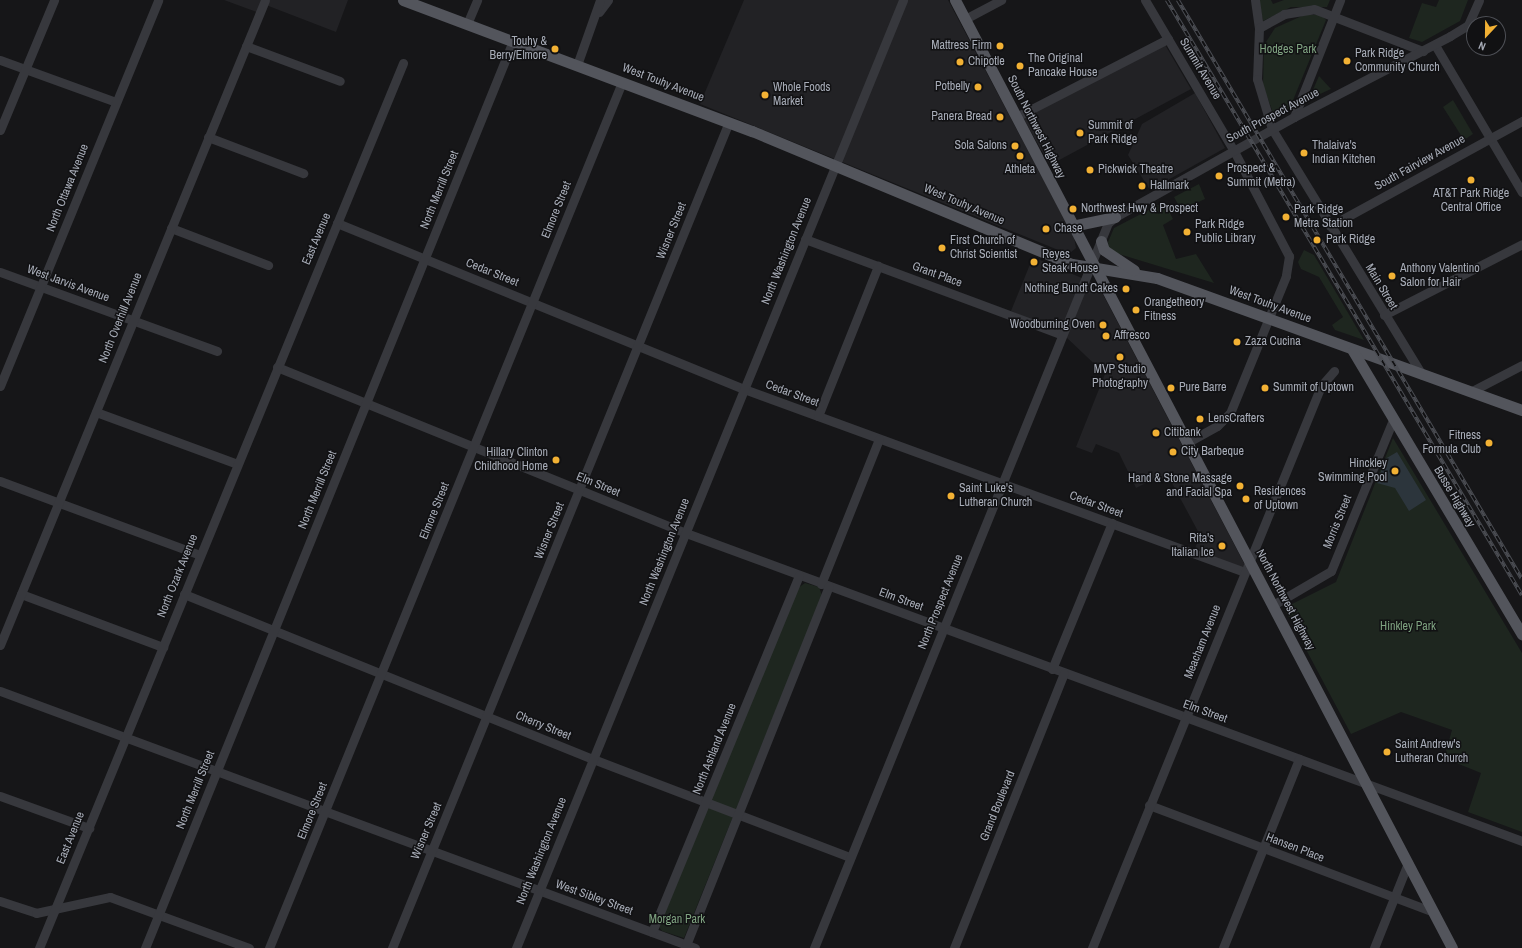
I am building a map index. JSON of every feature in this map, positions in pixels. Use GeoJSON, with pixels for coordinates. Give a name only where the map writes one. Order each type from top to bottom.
{"type":"FeatureCollection","features":[{"type":"Feature","properties":{"kind":"main road","name":"West Touhy Avenue"},"geometry":{"type":"LineString","coordinates":[[403,0],[729,122],[836,164],[1050,256],[1072,264],[1140,274],[1522,410]]}},
{"type":"Feature","properties":{"kind":"main road","name":"South Northwest Highway"},"geometry":{"type":"LineString","coordinates":[[955,0],[1093,266]]}},
{"type":"Feature","properties":{"kind":"main road"},"geometry":{"type":"LineString","coordinates":[[1072,226],[1114,216]]}},
{"type":"Feature","properties":{"kind":"main road"},"geometry":{"type":"LineString","coordinates":[[1101,241],[1109,255],[1140,274]]}},
{"type":"Feature","properties":{"kind":"main road","name":"North Northwest Highway"},"geometry":{"type":"LineString","coordinates":[[1093,266],[1273,605],[1452,948]]}},
{"type":"Feature","properties":{"kind":"main road","name":"Busse Highway"},"geometry":{"type":"LineString","coordinates":[[1353,350],[1393,420],[1522,635]]}},
{"type":"Feature","properties":{"kind":"street"},"geometry":{"type":"LineString","coordinates":[[0,130],[54,0]]}},
{"type":"Feature","properties":{"kind":"street","name":"North Ottawa Avenue"},"geometry":{"type":"LineString","coordinates":[[0,386],[158,0]]}},
{"type":"Feature","properties":{"kind":"street","name":"North Overhill Avenue"},"geometry":{"type":"LineString","coordinates":[[0,645],[264,0]]}},
{"type":"Feature","properties":{"kind":"street"},"geometry":{"type":"LineString","coordinates":[[467,24],[477,0]]}},
{"type":"Feature","properties":{"kind":"street"},"geometry":{"type":"LineString","coordinates":[[576,65],[597,15],[600,0]]}},
{"type":"Feature","properties":{"kind":"street"},"geometry":{"type":"LineString","coordinates":[[597,15],[608,0]]}},
{"type":"Feature","properties":{"kind":"street","name":"North Washington Avenue"},"geometry":{"type":"LineString","coordinates":[[516,948],[903,0]]}},
{"type":"Feature","properties":{"kind":"street"},"geometry":{"type":"LineString","coordinates":[[965,19],[1001,0]]}},
{"type":"Feature","properties":{"kind":"street","name":"Summit Avenue"},"geometry":{"type":"LineString","coordinates":[[1145,0],[1234,151],[1288,248],[1287,272],[1230,413],[1217,426],[1186,443]]}},
{"type":"Feature","properties":{"kind":"street","name":"Main Street"},"geometry":{"type":"LineString","coordinates":[[1255,0],[1259,28],[1257,79],[1272,129],[1384,315],[1422,375]]}},
{"type":"Feature","properties":{"kind":"street"},"geometry":{"type":"LineString","coordinates":[[1294,117],[1340,0]]}},
{"type":"Feature","properties":{"kind":"street","name":"South Prospect Avenue"},"geometry":{"type":"LineString","coordinates":[[1114,216],[1294,117],[1435,45],[1468,25],[1479,0]]}},
{"type":"Feature","properties":{"kind":"street"},"geometry":{"type":"LineString","coordinates":[[1259,28],[1299,10],[1314,10],[1334,16],[1423,51]]}},
{"type":"Feature","properties":{"kind":"street"},"geometry":{"type":"LineString","coordinates":[[1016,117],[1168,39]]}},
{"type":"Feature","properties":{"kind":"street","name":"North Merrill Street"},"geometry":{"type":"LineString","coordinates":[[145,948],[514,41]]}},
{"type":"Feature","properties":{"kind":"street"},"geometry":{"type":"LineString","coordinates":[[1435,45],[1522,192]]}},
{"type":"Feature","properties":{"kind":"street"},"geometry":{"type":"LineString","coordinates":[[246,46],[340,82]]}},
{"type":"Feature","properties":{"kind":"street"},"geometry":{"type":"LineString","coordinates":[[0,60],[116,102]]}},
{"type":"Feature","properties":{"kind":"street","name":"East Avenue"},"geometry":{"type":"LineString","coordinates":[[253,424],[403,63]]}},
{"type":"Feature","properties":{"kind":"street","name":"Elmore Street"},"geometry":{"type":"LineString","coordinates":[[270,948],[622,82]]}},
{"type":"Feature","properties":{"kind":"street","name":"South Fairview Avenue"},"geometry":{"type":"LineString","coordinates":[[1330,226],[1522,121]]}},
{"type":"Feature","properties":{"kind":"street","name":"Wisner Street"},"geometry":{"type":"LineString","coordinates":[[392,948],[488,717],[729,122]]}},
{"type":"Feature","properties":{"kind":"street"},"geometry":{"type":"LineString","coordinates":[[208,137],[303,173]]}},
{"type":"Feature","properties":{"kind":"street"},"geometry":{"type":"LineString","coordinates":[[1093,266],[1101,241],[1114,216]]}},
{"type":"Feature","properties":{"kind":"street","name":"Cedar Street"},"geometry":{"type":"LineString","coordinates":[[336,223],[744,389],[1245,572]]}},
{"type":"Feature","properties":{"kind":"street"},"geometry":{"type":"LineString","coordinates":[[171,228],[268,265]]}},
{"type":"Feature","properties":{"kind":"street","name":"Grant Place"},"geometry":{"type":"LineString","coordinates":[[805,239],[1061,334]]}},
{"type":"Feature","properties":{"kind":"street"},"geometry":{"type":"LineString","coordinates":[[1384,315],[1522,244]]}},
{"type":"Feature","properties":{"kind":"street"},"geometry":{"type":"LineString","coordinates":[[818,416],[878,266]]}},
{"type":"Feature","properties":{"kind":"street","name":"North Prospect Avenue"},"geometry":{"type":"LineString","coordinates":[[814,948],[944,629],[1061,334],[1093,266]]}},
{"type":"Feature","properties":{"kind":"street","name":"West Jarvis Avenue"},"geometry":{"type":"LineString","coordinates":[[0,272],[217,351]]}},
{"type":"Feature","properties":{"kind":"street"},"geometry":{"type":"LineString","coordinates":[[1472,391],[1522,365]]}},
{"type":"Feature","properties":{"kind":"street","name":"Elm Street"},"geometry":{"type":"LineString","coordinates":[[277,367],[686,533],[799,576],[1522,841]]}},
{"type":"Feature","properties":{"kind":"street","name":"Meacham Avenue"},"geometry":{"type":"LineString","coordinates":[[1092,948],[1321,386],[1334,371]]}},
{"type":"Feature","properties":{"kind":"street"},"geometry":{"type":"LineString","coordinates":[[96,412],[237,464]]}},
{"type":"Feature","properties":{"kind":"street","name":"Morris Street"},"geometry":{"type":"LineString","coordinates":[[1273,605],[1331,571],[1393,420]]}},
{"type":"Feature","properties":{"kind":"street","name":"North Ozark Avenue"},"geometry":{"type":"LineString","coordinates":[[126,738],[253,424]]}},
{"type":"Feature","properties":{"kind":"street"},"geometry":{"type":"LineString","coordinates":[[691,946],[738,814],[880,439]]}},
{"type":"Feature","properties":{"kind":"street"},"geometry":{"type":"LineString","coordinates":[[0,481],[200,555]]}},
{"type":"Feature","properties":{"kind":"street"},"geometry":{"type":"LineString","coordinates":[[1052,669],[1112,524]]}},
{"type":"Feature","properties":{"kind":"street","name":"North Ashland Avenue"},"geometry":{"type":"LineString","coordinates":[[652,932],[799,576]]}},
{"type":"Feature","properties":{"kind":"street"},"geometry":{"type":"LineString","coordinates":[[21,594],[163,647]]}},
{"type":"Feature","properties":{"kind":"street","name":"Cherry Street"},"geometry":{"type":"LineString","coordinates":[[184,594],[381,675],[593,759],[850,857]]}},
{"type":"Feature","properties":{"kind":"street","name":"Grand Boulevard"},"geometry":{"type":"LineString","coordinates":[[954,948],[1064,673]]}},
{"type":"Feature","properties":{"kind":"street","name":"West Sibley Street"},"geometry":{"type":"LineString","coordinates":[[0,691],[691,946]]}},
{"type":"Feature","properties":{"kind":"street","name":"East Avenue"},"geometry":{"type":"LineString","coordinates":[[39,948],[126,738]]}},
{"type":"Feature","properties":{"kind":"street"},"geometry":{"type":"LineString","coordinates":[[1223,948],[1298,759]]}},
{"type":"Feature","properties":{"kind":"street"},"geometry":{"type":"LineString","coordinates":[[0,796],[89,828]]}},
{"type":"Feature","properties":{"kind":"street","name":"Hansen Place"},"geometry":{"type":"LineString","coordinates":[[1149,805],[1433,912]]}},
{"type":"Feature","properties":{"kind":"street"},"geometry":{"type":"LineString","coordinates":[[1374,948],[1408,863]]}},
{"type":"Feature","properties":{"kind":"street"},"geometry":{"type":"LineString","coordinates":[[0,901],[29,912],[54,911],[110,897],[249,948]]}},
{"type":"Feature","properties":{"kind":"shaded area"},"geometry":{"type":"Polygon","coordinates":[[[224,0],[348,0],[336,32],[266,5],[262,14],[224,0]]]}},
{"type":"Feature","properties":{"kind":"shaded area"},"geometry":{"type":"Polygon","coordinates":[[[744,0],[948,0],[1074,237],[1076,248],[1070,253],[1063,252],[700,104],[744,0]]]}},
{"type":"Feature","properties":{"kind":"shaded area","name":"Summit of Park Ridge"},"geometry":{"type":"Polygon","coordinates":[[[1164,43],[1191,89],[1050,165],[1023,118],[1164,43]]]}},
{"type":"Feature","properties":{"kind":"shaded area"},"geometry":{"type":"Polygon","coordinates":[[[1195,93],[1225,148],[1150,190],[1128,155],[1142,124],[1195,93]]]}},
{"type":"Feature","properties":{"kind":"shaded area"},"geometry":{"type":"Polygon","coordinates":[[[1033,257],[1098,285],[1246,567],[1242,573],[1193,554],[1200,535],[1172,483],[1158,477],[1136,488],[1119,453],[1096,444],[1092,453],[1076,447],[1105,374],[1066,337],[1011,311],[1033,257]]]}},
{"type":"Feature","properties":{"kind":"shaded area","name":"Hinckley Swimming Pool"},"geometry":{"type":"Polygon","coordinates":[[[1397,452],[1426,500],[1409,511],[1395,488],[1377,483],[1385,459],[1397,452]]]}},
{"type":"Feature","properties":{"kind":"green space"},"geometry":{"type":"Polygon","coordinates":[[[1259,0],[1271,0],[1273,4],[1284,0],[1330,0],[1327,7],[1291,7],[1263,21],[1259,0]]]}},
{"type":"Feature","properties":{"kind":"green space"},"geometry":{"type":"Polygon","coordinates":[[[1439,0],[1468,0],[1460,21],[1422,42],[1409,38],[1422,3],[1436,7],[1439,0]]]}},
{"type":"Feature","properties":{"kind":"green space","name":"Hodges Park"},"geometry":{"type":"Polygon","coordinates":[[[1304,15],[1321,15],[1326,20],[1289,110],[1275,118],[1263,86],[1264,45],[1275,28],[1304,15]]]}},
{"type":"Feature","properties":{"kind":"green space"},"geometry":{"type":"Polygon","coordinates":[[[1319,76],[1331,89],[1309,99],[1319,76]]]}},
{"type":"Feature","properties":{"kind":"green space"},"geometry":{"type":"Polygon","coordinates":[[[1453,100],[1473,134],[1464,140],[1443,107],[1453,100]]]}},
{"type":"Feature","properties":{"kind":"green space"},"geometry":{"type":"Polygon","coordinates":[[[1199,184],[1205,199],[1181,210],[1174,197],[1199,184]]]}},
{"type":"Feature","properties":{"kind":"green space"},"geometry":{"type":"Polygon","coordinates":[[[1164,202],[1173,219],[1163,225],[1176,259],[1196,254],[1214,283],[1109,251],[1108,242],[1114,228],[1164,202]]]}},
{"type":"Feature","properties":{"kind":"green space"},"geometry":{"type":"Polygon","coordinates":[[[1304,250],[1314,255],[1364,340],[1335,330],[1332,325],[1343,317],[1319,277],[1301,269],[1298,262],[1304,250]]]}},
{"type":"Feature","properties":{"kind":"green space","name":"Hinkley Park"},"geometry":{"type":"Polygon","coordinates":[[[1393,438],[1522,653],[1522,832],[1468,812],[1481,773],[1444,758],[1452,730],[1401,712],[1351,734],[1284,608],[1336,582],[1393,438]]]}},
{"type":"Feature","properties":{"kind":"green space","name":"Morgan Park"},"geometry":{"type":"Polygon","coordinates":[[[805,583],[819,587],[822,596],[684,938],[662,931],[659,927],[798,588],[805,583]]]}},
{"type":"Feature","properties":{"kind":"railway"},"geometry":{"type":"LineString","coordinates":[[1167,0],[1522,595]]}},
{"type":"Feature","properties":{"kind":"railway"},"geometry":{"type":"LineString","coordinates":[[1178,0],[1522,579]]}},
{"type":"Feature","properties":{"kind":"place","name":"Mattress Firm"},"geometry":{"type":"Point","coordinates":[1000,46]}},
{"type":"Feature","properties":{"kind":"place","name":"Touhy & Berry/Elmore"},"geometry":{"type":"Point","coordinates":[555,49]}},
{"type":"Feature","properties":{"kind":"place","name":"Park Ridge Community Church"},"geometry":{"type":"Point","coordinates":[1347,61]}},
{"type":"Feature","properties":{"kind":"place","name":"Chipotle"},"geometry":{"type":"Point","coordinates":[960,62]}},
{"type":"Feature","properties":{"kind":"place","name":"The Original Pancake House"},"geometry":{"type":"Point","coordinates":[1020,66]}},
{"type":"Feature","properties":{"kind":"place","name":"Potbelly"},"geometry":{"type":"Point","coordinates":[978,87]}},
{"type":"Feature","properties":{"kind":"place","name":"Whole Foods Market"},"geometry":{"type":"Point","coordinates":[765,95]}},
{"type":"Feature","properties":{"kind":"place","name":"Panera Bread"},"geometry":{"type":"Point","coordinates":[1000,117]}},
{"type":"Feature","properties":{"kind":"place","name":"Summit of Park Ridge"},"geometry":{"type":"Point","coordinates":[1080,133]}},
{"type":"Feature","properties":{"kind":"place","name":"Sola Salons"},"geometry":{"type":"Point","coordinates":[1015,146]}},
{"type":"Feature","properties":{"kind":"place","name":"Thalaiva's Indian Kitchen"},"geometry":{"type":"Point","coordinates":[1304,153]}},
{"type":"Feature","properties":{"kind":"place","name":"Athleta"},"geometry":{"type":"Point","coordinates":[1020,156]}},
{"type":"Feature","properties":{"kind":"place","name":"Pickwick Theatre"},"geometry":{"type":"Point","coordinates":[1090,170]}},
{"type":"Feature","properties":{"kind":"place","name":"Prospect & Summit (Metra)"},"geometry":{"type":"Point","coordinates":[1219,176]}},
{"type":"Feature","properties":{"kind":"place","name":"AT&T Park Ridge Central Office"},"geometry":{"type":"Point","coordinates":[1471,180]}},
{"type":"Feature","properties":{"kind":"place","name":"Hallmark"},"geometry":{"type":"Point","coordinates":[1142,186]}},
{"type":"Feature","properties":{"kind":"place","name":"Northwest Hwy & Prospect"},"geometry":{"type":"Point","coordinates":[1073,209]}},
{"type":"Feature","properties":{"kind":"place","name":"Park Ridge Metra Station"},"geometry":{"type":"Point","coordinates":[1286,217]}},
{"type":"Feature","properties":{"kind":"place","name":"Chase"},"geometry":{"type":"Point","coordinates":[1046,229]}},
{"type":"Feature","properties":{"kind":"place","name":"Park Ridge Public Library"},"geometry":{"type":"Point","coordinates":[1187,232]}},
{"type":"Feature","properties":{"kind":"place","name":"Park Ridge"},"geometry":{"type":"Point","coordinates":[1317,240]}},
{"type":"Feature","properties":{"kind":"place","name":"First Church of Christ Scientist"},"geometry":{"type":"Point","coordinates":[942,248]}},
{"type":"Feature","properties":{"kind":"place","name":"Reyes Steak House"},"geometry":{"type":"Point","coordinates":[1034,262]}},
{"type":"Feature","properties":{"kind":"place","name":"Anthony Valentino Salon for Hair"},"geometry":{"type":"Point","coordinates":[1392,276]}},
{"type":"Feature","properties":{"kind":"place","name":"Nothing Bundt Cakes"},"geometry":{"type":"Point","coordinates":[1126,289]}},
{"type":"Feature","properties":{"kind":"place","name":"Orangetheory Fitness"},"geometry":{"type":"Point","coordinates":[1136,310]}},
{"type":"Feature","properties":{"kind":"place","name":"Woodburning Oven"},"geometry":{"type":"Point","coordinates":[1103,325]}},
{"type":"Feature","properties":{"kind":"place","name":"Affresco"},"geometry":{"type":"Point","coordinates":[1106,336]}},
{"type":"Feature","properties":{"kind":"place","name":"Zaza Cucina"},"geometry":{"type":"Point","coordinates":[1237,342]}},
{"type":"Feature","properties":{"kind":"place","name":"MVP Studio Photography"},"geometry":{"type":"Point","coordinates":[1120,357]}},
{"type":"Feature","properties":{"kind":"place","name":"Pure Barre"},"geometry":{"type":"Point","coordinates":[1171,388]}},
{"type":"Feature","properties":{"kind":"place","name":"Summit of Uptown"},"geometry":{"type":"Point","coordinates":[1265,388]}},
{"type":"Feature","properties":{"kind":"place","name":"LensCrafters"},"geometry":{"type":"Point","coordinates":[1200,419]}},
{"type":"Feature","properties":{"kind":"place","name":"Citibank"},"geometry":{"type":"Point","coordinates":[1156,433]}},
{"type":"Feature","properties":{"kind":"place","name":"Fitness Formula Club"},"geometry":{"type":"Point","coordinates":[1489,443]}},
{"type":"Feature","properties":{"kind":"place","name":"City Barbeque"},"geometry":{"type":"Point","coordinates":[1173,452]}},
{"type":"Feature","properties":{"kind":"place","name":"Hillary Clinton Childhood Home"},"geometry":{"type":"Point","coordinates":[556,460]}},
{"type":"Feature","properties":{"kind":"place","name":"Hinckley Swimming Pool"},"geometry":{"type":"Point","coordinates":[1395,471]}},
{"type":"Feature","properties":{"kind":"place","name":"Hand & Stone Massage and Facial Spa"},"geometry":{"type":"Point","coordinates":[1240,486]}},
{"type":"Feature","properties":{"kind":"place","name":"Saint Luke's Lutheran Church"},"geometry":{"type":"Point","coordinates":[951,496]}},
{"type":"Feature","properties":{"kind":"place","name":"Residences of Uptown"},"geometry":{"type":"Point","coordinates":[1246,499]}},
{"type":"Feature","properties":{"kind":"place","name":"Rita's Italian Ice"},"geometry":{"type":"Point","coordinates":[1222,546]}},
{"type":"Feature","properties":{"kind":"place","name":"Saint Andrew's Lutheran Church"},"geometry":{"type":"Point","coordinates":[1387,752]}}]}
